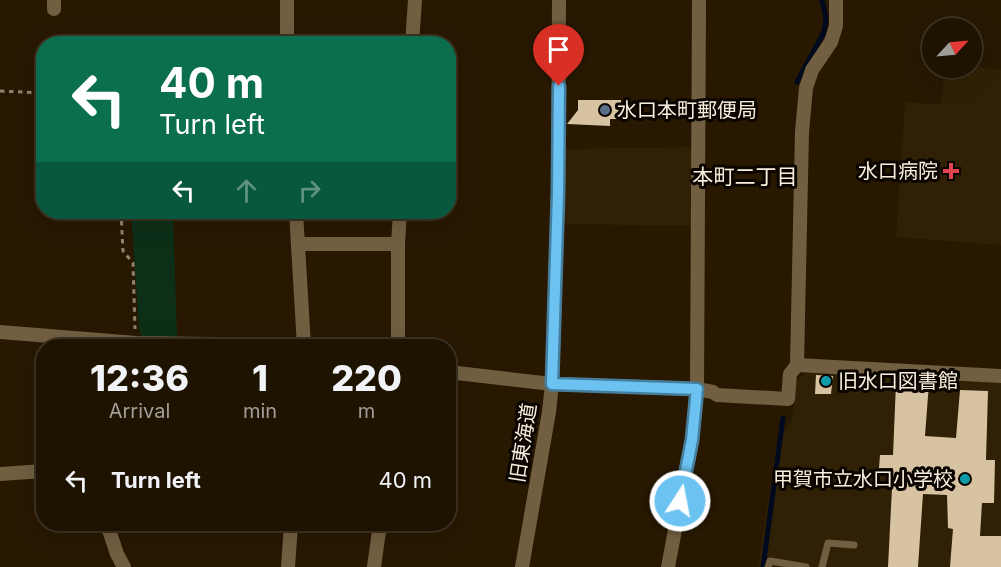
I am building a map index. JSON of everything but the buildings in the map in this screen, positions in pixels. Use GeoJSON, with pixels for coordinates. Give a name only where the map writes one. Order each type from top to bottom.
{"type":"FeatureCollection","features":[{"type":"Feature","properties":{"kind":"street"},"geometry":{"type":"LineString","coordinates":[[287,0],[288,36]]}},
{"type":"Feature","properties":{"kind":"street"},"geometry":{"type":"LineString","coordinates":[[413,36],[415,0]]}},
{"type":"Feature","properties":{"kind":"street","name":"旧東海道"},"geometry":{"type":"LineString","coordinates":[[522,567],[552,384],[558,193],[559,0]]}},
{"type":"Feature","properties":{"kind":"street"},"geometry":{"type":"LineString","coordinates":[[668,567],[692,440],[697,389],[699,0]]}},
{"type":"Feature","properties":{"kind":"street"},"geometry":{"type":"LineString","coordinates":[[456,373],[552,384],[697,389],[717,395],[788,399],[790,374],[797,365],[802,132],[806,88],[812,70],[831,42],[836,26],[836,0]]}},
{"type":"Feature","properties":{"kind":"street"},"geometry":{"type":"LineString","coordinates":[[295,339],[298,244],[296,219]]}},
{"type":"Feature","properties":{"kind":"street"},"geometry":{"type":"LineString","coordinates":[[398,339],[400,219]]}},
{"type":"Feature","properties":{"kind":"street"},"geometry":{"type":"LineString","coordinates":[[298,244],[398,244]]}},
{"type":"Feature","properties":{"kind":"street"},"geometry":{"type":"LineString","coordinates":[[0,332],[87,339]]}},
{"type":"Feature","properties":{"kind":"street"},"geometry":{"type":"LineString","coordinates":[[797,365],[1001,376]]}},
{"type":"Feature","properties":{"kind":"street"},"geometry":{"type":"LineString","coordinates":[[0,474],[36,472]]}},
{"type":"Feature","properties":{"kind":"street"},"geometry":{"type":"LineString","coordinates":[[109,531],[124,567]]}},
{"type":"Feature","properties":{"kind":"street"},"geometry":{"type":"LineString","coordinates":[[288,567],[291,531]]}},
{"type":"Feature","properties":{"kind":"street"},"geometry":{"type":"LineString","coordinates":[[374,567],[379,531]]}},
{"type":"Feature","properties":{"kind":"lane"},"geometry":{"type":"LineString","coordinates":[[822,567],[828,543],[854,545]]}},
{"type":"Feature","properties":{"kind":"lane"},"geometry":{"type":"LineString","coordinates":[[768,567],[770,561],[806,567]]}},
{"type":"Feature","properties":{"kind":"path"},"geometry":{"type":"LineString","coordinates":[[0,91],[36,93]]}},
{"type":"Feature","properties":{"kind":"path"},"geometry":{"type":"LineString","coordinates":[[121,219],[123,251],[133,263],[136,339]]}},
{"type":"Feature","properties":{"kind":"shaded area","name":"水口病院"},"geometry":{"type":"Polygon","coordinates":[[[982,67],[1001,70],[1001,245],[896,237],[905,102],[941,105],[944,78],[982,78],[982,67]]]}},
{"type":"Feature","properties":{"kind":"shaded area"},"geometry":{"type":"Polygon","coordinates":[[[691,147],[696,149],[695,226],[566,224],[562,219],[564,149],[691,147]]]}},
{"type":"Feature","properties":{"kind":"shaded area"},"geometry":{"type":"Polygon","coordinates":[[[809,371],[1001,381],[1001,567],[758,567],[778,440],[792,421],[797,380],[809,371]]]}},
{"type":"Feature","properties":{"kind":"green space"},"geometry":{"type":"Polygon","coordinates":[[[131,219],[173,219],[177,337],[143,338],[139,329],[131,219]]]}},
{"type":"Feature","properties":{"kind":"waterway"},"geometry":{"type":"LineString","coordinates":[[797,82],[824,32],[826,18],[822,0]]}},
{"type":"Feature","properties":{"kind":"waterway"},"geometry":{"type":"LineString","coordinates":[[763,567],[783,418]]}},
{"type":"Feature","properties":{"kind":"place","name":"水口本町郵便局"},"geometry":{"type":"Point","coordinates":[605,110]}},
{"type":"Feature","properties":{"kind":"place","name":"水口病院"},"geometry":{"type":"Point","coordinates":[951,171]}},
{"type":"Feature","properties":{"kind":"place","name":"旧水口図書館"},"geometry":{"type":"Point","coordinates":[826,381]}},
{"type":"Feature","properties":{"kind":"place","name":"甲賀市立水口小学校"},"geometry":{"type":"Point","coordinates":[965,479]}},
{"type":"Feature","properties":{"kind":"district","name":"本町二丁目"},"geometry":{"type":"Point","coordinates":[745,177]}},
{"type":"Feature","properties":{"kind":"route"},"geometry":{"type":"LineString","coordinates":[[559,86],[552,384],[697,389],[692,440],[680,501]]}}]}
